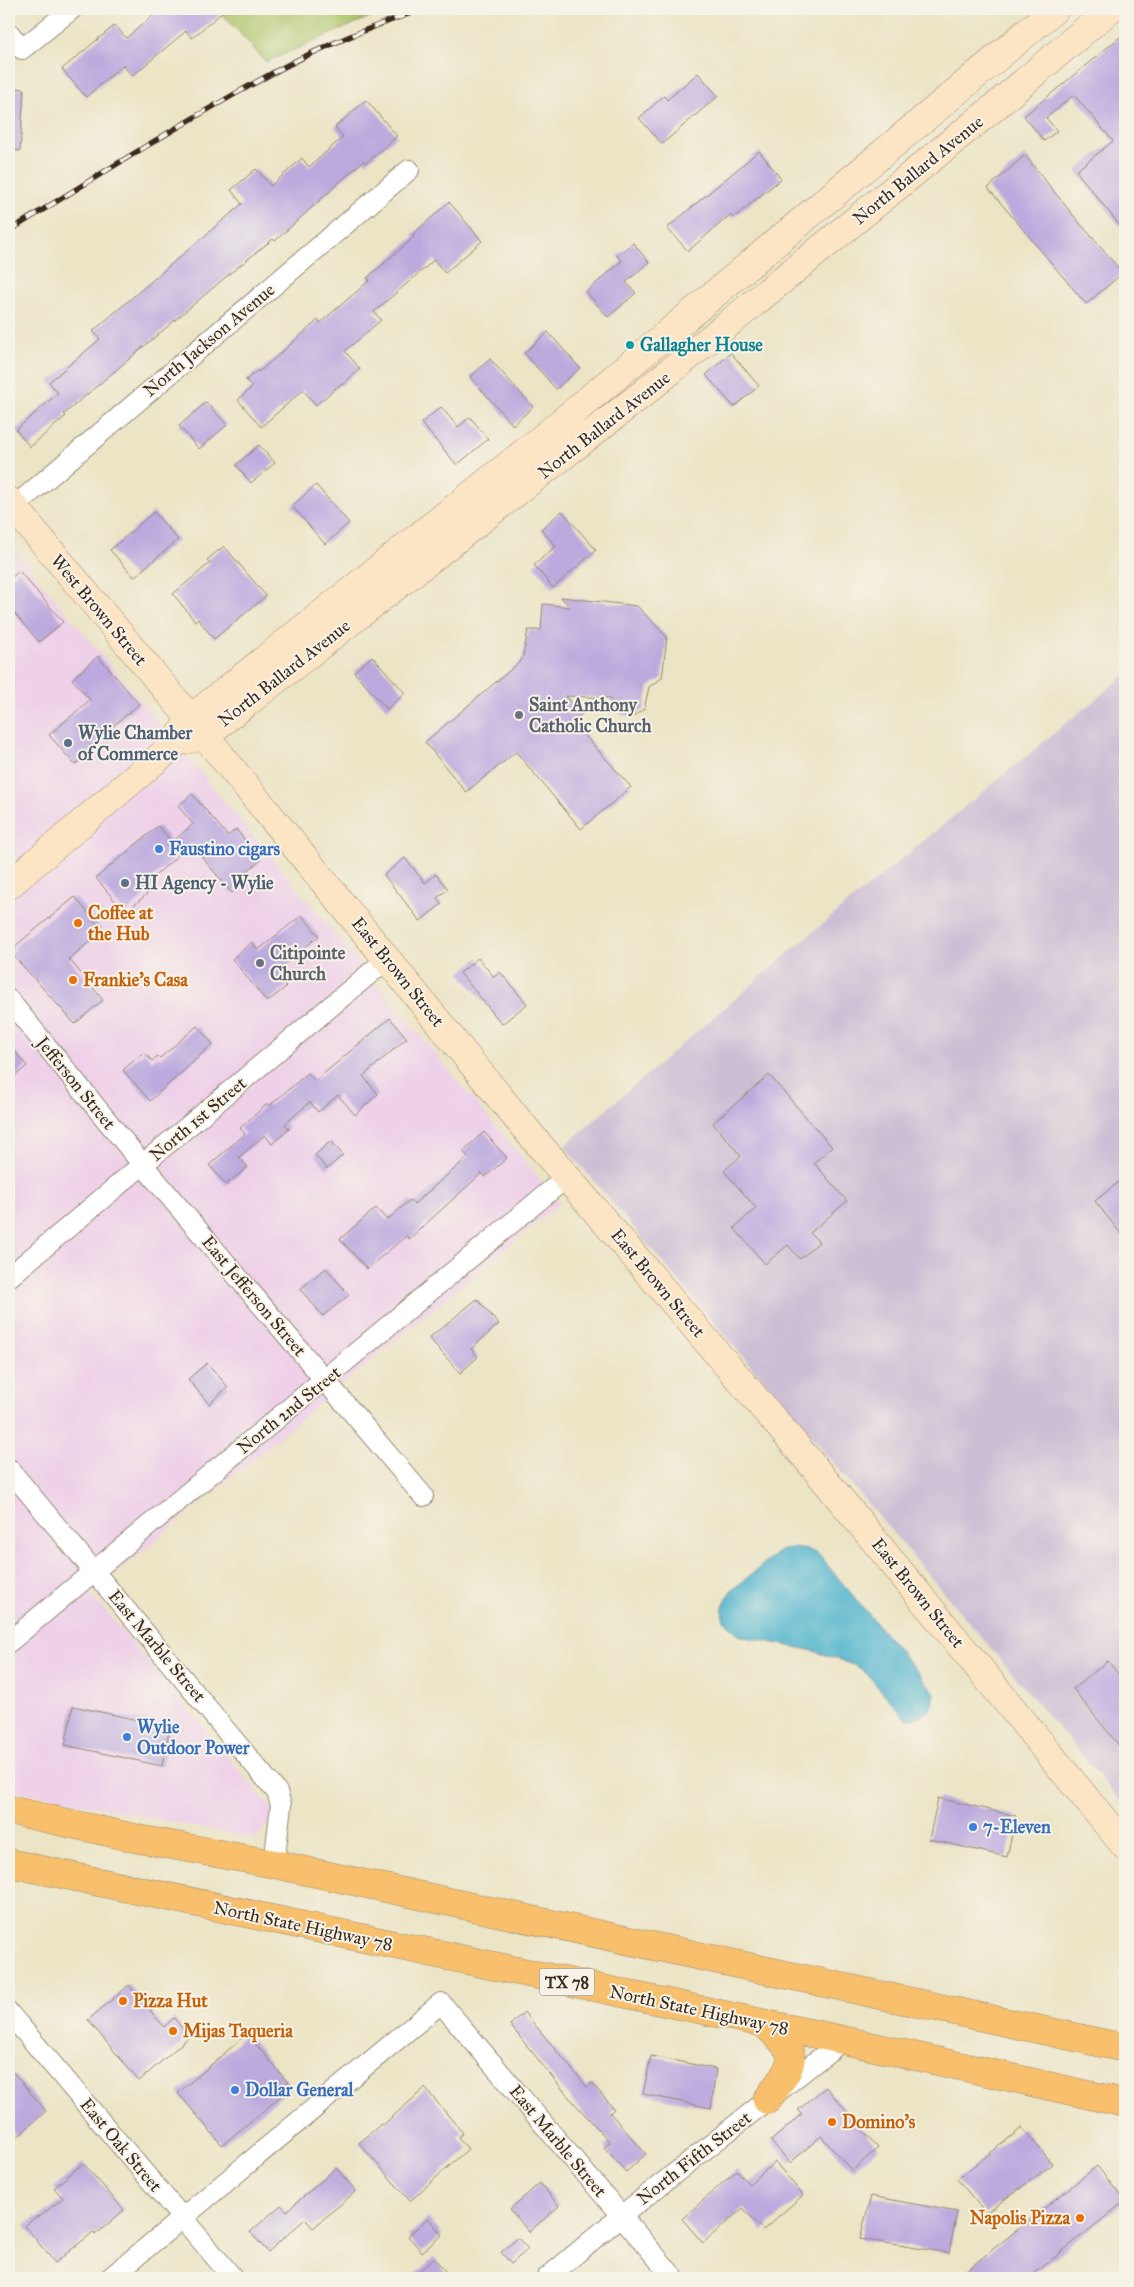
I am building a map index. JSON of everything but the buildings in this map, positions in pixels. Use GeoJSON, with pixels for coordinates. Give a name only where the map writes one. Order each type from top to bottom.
{"type":"FeatureCollection","features":[{"type":"Feature","properties":{"kind":"main road","name":"North Ballard Avenue"},"geometry":{"type":"LineString","coordinates":[[197,727],[1055,9]]}},
{"type":"Feature","properties":{"kind":"main road","name":"North Ballard Avenue"},"geometry":{"type":"LineString","coordinates":[[9,884],[176,743],[642,395],[915,172],[1110,9]]}},
{"type":"Feature","properties":{"kind":"main road","name":"West Brown Street"},"geometry":{"type":"LineString","coordinates":[[10,506],[197,727]]}},
{"type":"Feature","properties":{"kind":"main road","name":"East Brown Street"},"geometry":{"type":"LineString","coordinates":[[197,727],[519,1121],[814,1466],[1125,1846]]}},
{"type":"Feature","properties":{"kind":"main road"},"geometry":{"type":"LineString","coordinates":[[9,1810],[139,1840],[274,1864],[1125,2048]]}},
{"type":"Feature","properties":{"kind":"main road","name":"North State Highway 78"},"geometry":{"type":"LineString","coordinates":[[9,1863],[843,2040],[1125,2103]]}},
{"type":"Feature","properties":{"kind":"main road"},"geometry":{"type":"LineString","coordinates":[[764,2024],[785,2042],[791,2054],[788,2070],[767,2100]]}},
{"type":"Feature","properties":{"kind":"street"},"geometry":{"type":"LineString","coordinates":[[9,33],[22,50],[72,9]]}},
{"type":"Feature","properties":{"kind":"street","name":"North Jackson Avenue"},"geometry":{"type":"LineString","coordinates":[[10,506],[410,170]]}},
{"type":"Feature","properties":{"kind":"street","name":"North 1st Street"},"geometry":{"type":"LineString","coordinates":[[9,1277],[387,959]]}},
{"type":"Feature","properties":{"kind":"street","name":"Jefferson Street"},"geometry":{"type":"LineString","coordinates":[[9,1000],[144,1165]]}},
{"type":"Feature","properties":{"kind":"street","name":"East Jefferson Street"},"geometry":{"type":"LineString","coordinates":[[144,1165],[423,1496]]}},
{"type":"Feature","properties":{"kind":"street","name":"North 2nd Street"},"geometry":{"type":"LineString","coordinates":[[9,1642],[568,1176]]}},
{"type":"Feature","properties":{"kind":"street","name":"East Marble Street"},"geometry":{"type":"LineString","coordinates":[[9,1469],[277,1792],[281,1805],[274,1864]]}},
{"type":"Feature","properties":{"kind":"street","name":"East Marble Street"},"geometry":{"type":"LineString","coordinates":[[184,2219],[441,2003],[674,2278]]}},
{"type":"Feature","properties":{"kind":"street","name":"East Oak Street"},"geometry":{"type":"LineString","coordinates":[[9,2013],[233,2278]]}},
{"type":"Feature","properties":{"kind":"street","name":"North Fifth Street"},"geometry":{"type":"LineString","coordinates":[[547,2278],[621,2216],[843,2040]]}},
{"type":"Feature","properties":{"kind":"street"},"geometry":{"type":"LineString","coordinates":[[110,2278],[184,2219]]}},
{"type":"Feature","properties":{"kind":"shaded area"},"geometry":{"type":"Polygon","coordinates":[[[9,544],[560,1203],[91,1594],[275,1812],[256,1839],[9,1789],[9,544]]]}},
{"type":"Feature","properties":{"kind":"shaded area"},"geometry":{"type":"Polygon","coordinates":[[[1125,675],[1125,1806],[564,1146],[813,932],[1125,675]]]}},
{"type":"Feature","properties":{"kind":"green space"},"geometry":{"type":"Polygon","coordinates":[[[218,9],[388,9],[266,62],[218,9]]]}},
{"type":"Feature","properties":{"kind":"water"},"geometry":{"type":"Polygon","coordinates":[[[794,1548],[818,1554],[935,1693],[930,1709],[917,1718],[906,1719],[865,1672],[855,1665],[814,1651],[740,1636],[724,1620],[722,1613],[730,1592],[782,1549],[794,1548]]]}},
{"type":"Feature","properties":{"kind":"railway"},"geometry":{"type":"LineString","coordinates":[[9,231],[178,127],[282,68],[334,43],[422,9]]}},
{"type":"Feature","properties":{"kind":"place","name":"Gallagher House"},"geometry":{"type":"Point","coordinates":[630,345]}},
{"type":"Feature","properties":{"kind":"place","name":"Saint Anthony Catholic Church"},"geometry":{"type":"Point","coordinates":[519,715]}},
{"type":"Feature","properties":{"kind":"place","name":"Wylie Chamber of Commerce"},"geometry":{"type":"Point","coordinates":[68,743]}},
{"type":"Feature","properties":{"kind":"place","name":"Faustino cigars"},"geometry":{"type":"Point","coordinates":[159,849]}},
{"type":"Feature","properties":{"kind":"place","name":"HI Agency - Wylie"},"geometry":{"type":"Point","coordinates":[125,883]}},
{"type":"Feature","properties":{"kind":"place","name":"Coffee at the Hub"},"geometry":{"type":"Point","coordinates":[78,923]}},
{"type":"Feature","properties":{"kind":"place","name":"Citipointe Church"},"geometry":{"type":"Point","coordinates":[260,963]}},
{"type":"Feature","properties":{"kind":"place","name":"Frankie's Casa"},"geometry":{"type":"Point","coordinates":[73,980]}},
{"type":"Feature","properties":{"kind":"place","name":"Wylie Outdoor Power"},"geometry":{"type":"Point","coordinates":[127,1737]}},
{"type":"Feature","properties":{"kind":"place","name":"7-Eleven"},"geometry":{"type":"Point","coordinates":[973,1827]}},
{"type":"Feature","properties":{"kind":"place","name":"Pizza Hut"},"geometry":{"type":"Point","coordinates":[123,2001]}},
{"type":"Feature","properties":{"kind":"place","name":"Mijas Taqueria"},"geometry":{"type":"Point","coordinates":[173,2031]}},
{"type":"Feature","properties":{"kind":"place","name":"Dollar General"},"geometry":{"type":"Point","coordinates":[235,2090]}},
{"type":"Feature","properties":{"kind":"place","name":"Domino's"},"geometry":{"type":"Point","coordinates":[832,2122]}},
{"type":"Feature","properties":{"kind":"place","name":"Napolis Pizza"},"geometry":{"type":"Point","coordinates":[1080,2218]}}]}
